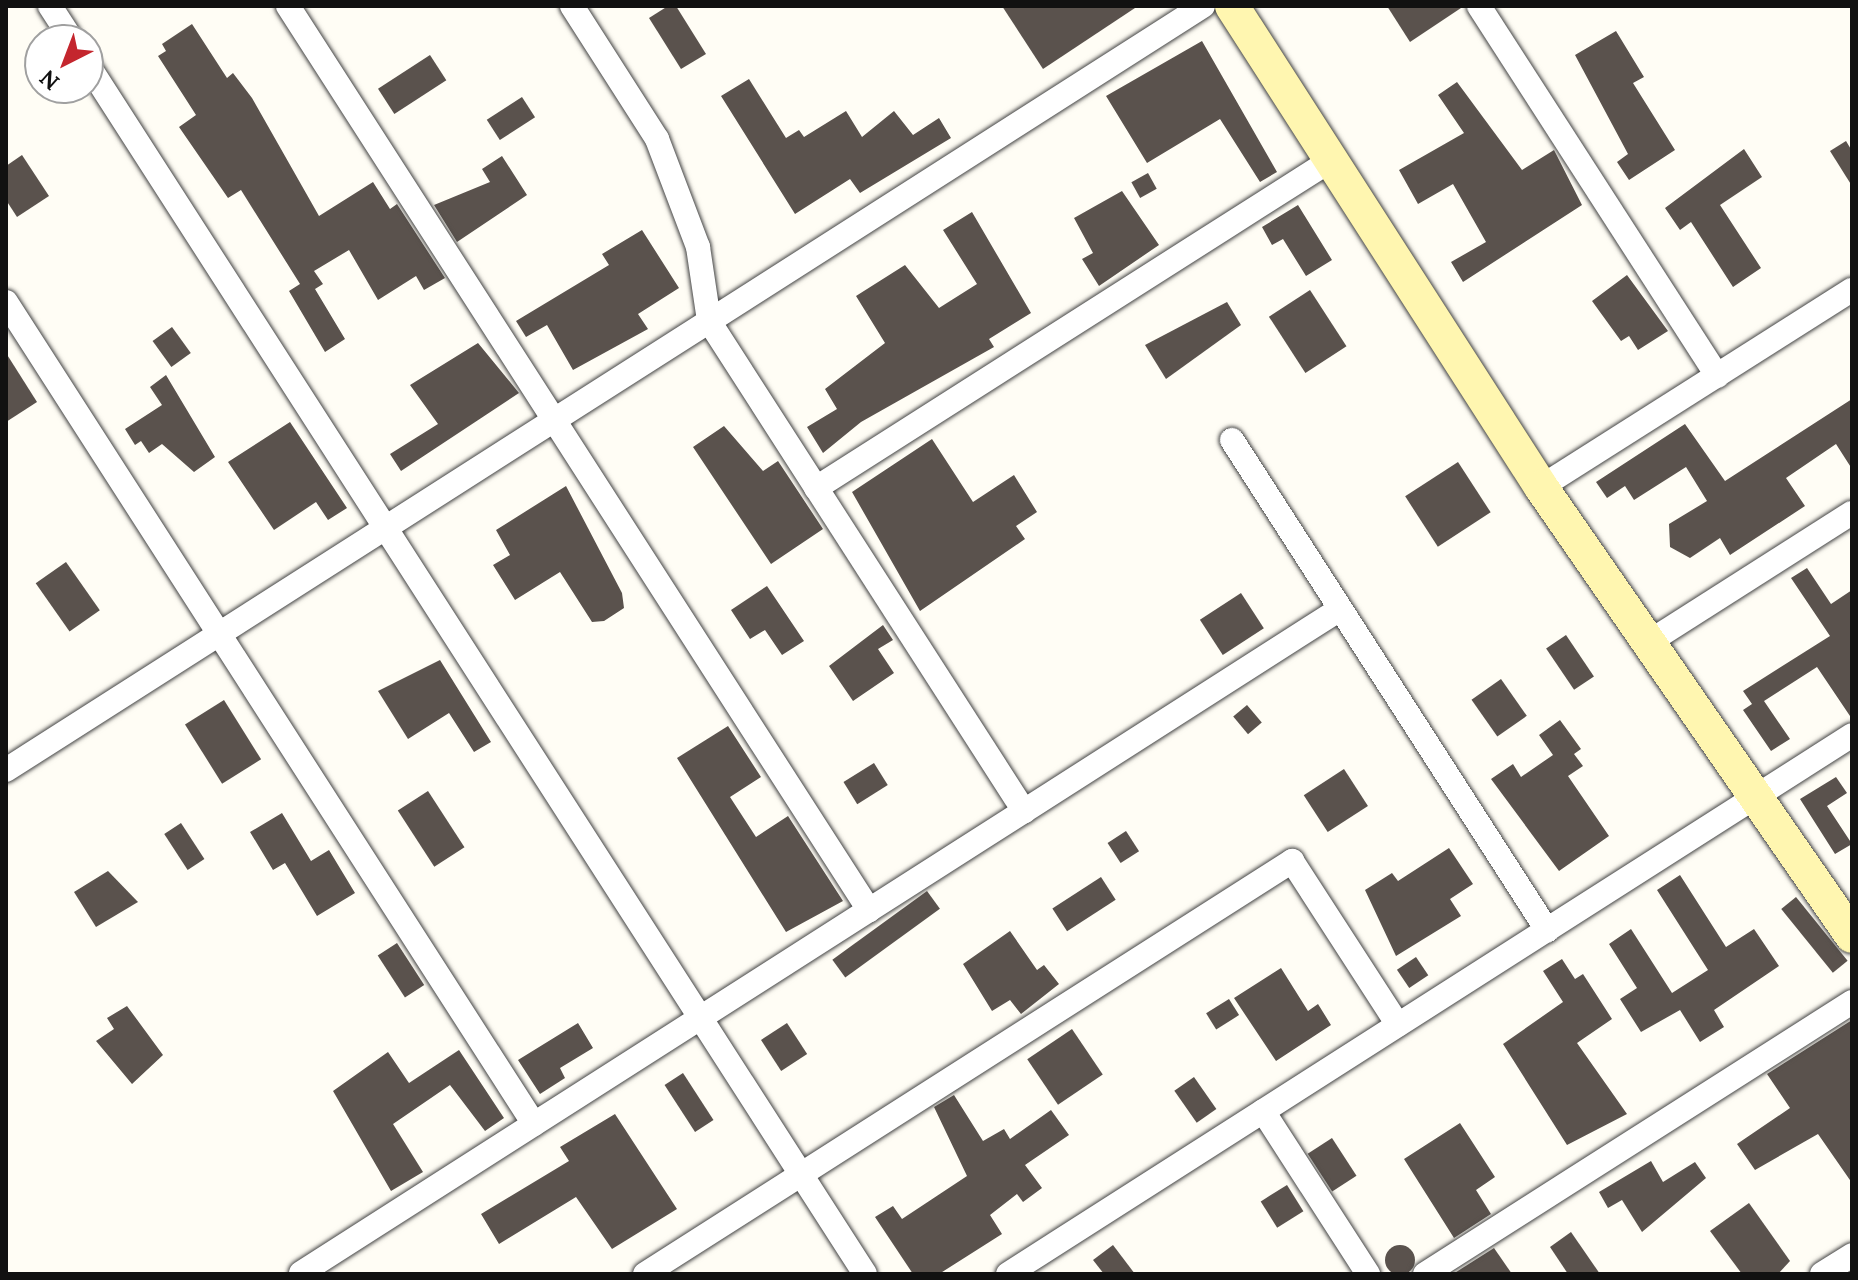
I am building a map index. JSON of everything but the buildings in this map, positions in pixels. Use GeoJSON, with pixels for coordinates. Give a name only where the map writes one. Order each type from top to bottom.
{"type":"FeatureCollection","features":[{"type":"Feature","properties":{"kind":"main road"},"geometry":{"type":"LineString","coordinates":[[1232,6],[1541,487],[1751,800],[1852,936]]}},
{"type":"Feature","properties":{"kind":"street"},"geometry":{"type":"LineString","coordinates":[[50,6],[62,24]]}},
{"type":"Feature","properties":{"kind":"street"},"geometry":{"type":"LineString","coordinates":[[288,6],[869,910]]}},
{"type":"Feature","properties":{"kind":"street"},"geometry":{"type":"LineString","coordinates":[[572,6],[657,139],[698,247],[709,321],[1024,811]]}},
{"type":"Feature","properties":{"kind":"street"},"geometry":{"type":"LineString","coordinates":[[6,770],[1203,6]]}},
{"type":"Feature","properties":{"kind":"street"},"geometry":{"type":"LineString","coordinates":[[1479,6],[1717,376]]}},
{"type":"Feature","properties":{"kind":"street"},"geometry":{"type":"LineString","coordinates":[[104,90],[865,1274]]}},
{"type":"Feature","properties":{"kind":"street"},"geometry":{"type":"LineString","coordinates":[[816,488],[1331,160]]}},
{"type":"Feature","properties":{"kind":"street"},"geometry":{"type":"LineString","coordinates":[[1541,487],[1852,290]]}},
{"type":"Feature","properties":{"kind":"street"},"geometry":{"type":"LineString","coordinates":[[6,302],[534,1124]]}},
{"type":"Feature","properties":{"kind":"street"},"geometry":{"type":"LineString","coordinates":[[1232,440],[1547,930]]}},
{"type":"Feature","properties":{"kind":"street"},"geometry":{"type":"LineString","coordinates":[[1646,644],[1852,513]]}},
{"type":"Feature","properties":{"kind":"street"},"geometry":{"type":"LineString","coordinates":[[301,1273],[1340,609]]}},
{"type":"Feature","properties":{"kind":"street"},"geometry":{"type":"LineString","coordinates":[[1008,1274],[1852,735]]}},
{"type":"Feature","properties":{"kind":"street"},"geometry":{"type":"LineString","coordinates":[[645,1274],[1292,861],[1398,1025]]}},
{"type":"Feature","properties":{"kind":"street"},"geometry":{"type":"LineString","coordinates":[[1425,1274],[1852,1002]]}},
{"type":"Feature","properties":{"kind":"street"},"geometry":{"type":"LineString","coordinates":[[1263,1111],[1368,1274]]}},
{"type":"Feature","properties":{"kind":"street"},"geometry":{"type":"LineString","coordinates":[[1822,1274],[1852,1255]]}}]}
